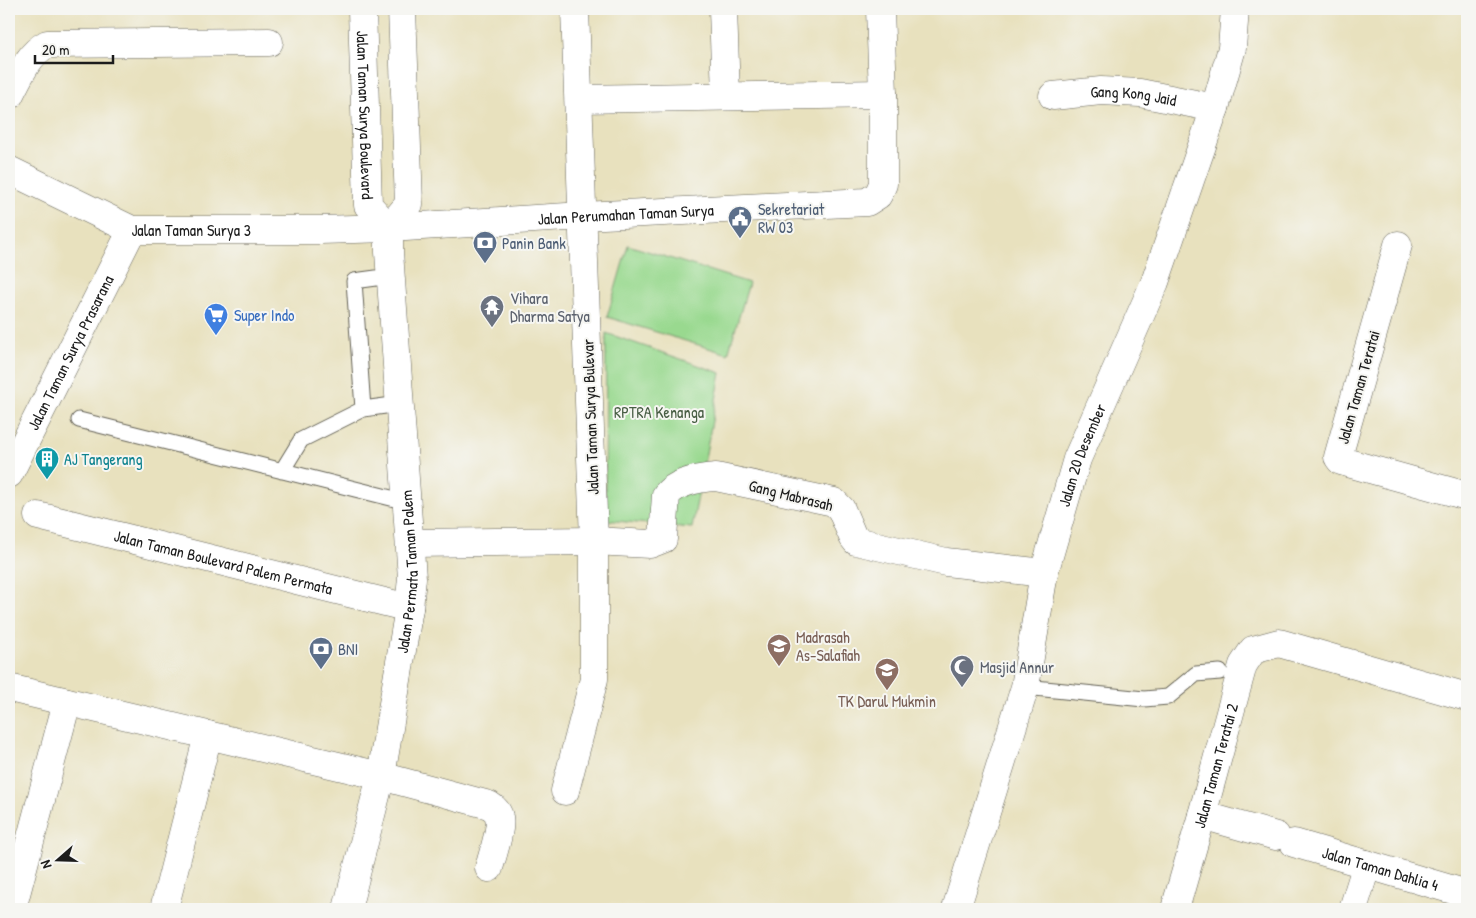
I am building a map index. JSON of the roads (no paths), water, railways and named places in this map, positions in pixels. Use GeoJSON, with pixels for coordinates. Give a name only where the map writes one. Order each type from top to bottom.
{"type":"FeatureCollection","features":[{"type":"Feature","properties":{"kind":"street","name":"Jalan Taman Surya Boulevard"},"geometry":{"type":"LineString","coordinates":[[362,9],[368,205],[389,228]]}},
{"type":"Feature","properties":{"kind":"street"},"geometry":{"type":"LineString","coordinates":[[389,228],[409,204],[402,9]]}},
{"type":"Feature","properties":{"kind":"street","name":"Jalan Taman Surya Bulevar"},"geometry":{"type":"LineString","coordinates":[[565,791],[594,679],[594,541],[576,9]]}},
{"type":"Feature","properties":{"kind":"street"},"geometry":{"type":"LineString","coordinates":[[723,9],[726,95]]}},
{"type":"Feature","properties":{"kind":"street","name":"Jalan Perumahan Taman Surya"},"geometry":{"type":"LineString","coordinates":[[389,228],[867,202],[878,195],[883,184],[883,94],[880,9]]}},
{"type":"Feature","properties":{"kind":"street","name":"Jalan 20 Desember"},"geometry":{"type":"LineString","coordinates":[[956,909],[1025,686],[1044,574],[1077,459],[1155,282],[1215,108],[1232,48],[1235,9]]}},
{"type":"Feature","properties":{"kind":"street"},"geometry":{"type":"LineString","coordinates":[[9,96],[32,56],[47,44],[269,42]]}},
{"type":"Feature","properties":{"kind":"street","name":"Gang Kong Jaid"},"geometry":{"type":"LineString","coordinates":[[1052,96],[1101,91],[1140,93],[1215,108]]}},
{"type":"Feature","properties":{"kind":"street"},"geometry":{"type":"LineString","coordinates":[[579,99],[726,95],[883,94]]}},
{"type":"Feature","properties":{"kind":"street","name":"Jalan Taman Surya 3"},"geometry":{"type":"LineString","coordinates":[[9,170],[132,230],[389,228]]}},
{"type":"Feature","properties":{"kind":"street","name":"Jalan Permata Taman Palem"},"geometry":{"type":"LineString","coordinates":[[347,909],[381,776],[409,608],[412,578],[389,228]]}},
{"type":"Feature","properties":{"kind":"street","name":"Jalan Taman Surya Prasarana"},"geometry":{"type":"LineString","coordinates":[[9,474],[132,230]]}},
{"type":"Feature","properties":{"kind":"street","name":"Jalan Taman Teratai"},"geometry":{"type":"LineString","coordinates":[[1398,245],[1338,456],[1341,461],[1467,496]]}},
{"type":"Feature","properties":{"kind":"street","name":"Gang Mabrasah"},"geometry":{"type":"LineString","coordinates":[[594,541],[650,544],[662,539],[666,495],[670,490],[697,479],[716,477],[834,502],[841,509],[856,541],[946,562],[1044,574]]}},
{"type":"Feature","properties":{"kind":"street","name":"Jalan Taman Boulevard Palem Permata"},"geometry":{"type":"LineString","coordinates":[[38,516],[409,608]]}},
{"type":"Feature","properties":{"kind":"street"},"geometry":{"type":"LineString","coordinates":[[411,543],[594,541]]}},
{"type":"Feature","properties":{"kind":"street","name":"Jalan Taman Teratai 2"},"geometry":{"type":"LineString","coordinates":[[1175,909],[1243,665],[1253,650],[1279,643],[1467,697]]}},
{"type":"Feature","properties":{"kind":"street"},"geometry":{"type":"LineString","coordinates":[[9,688],[381,776],[489,805],[496,809],[500,824],[489,868]]}},
{"type":"Feature","properties":{"kind":"street"},"geometry":{"type":"LineString","coordinates":[[12,909],[66,702]]}},
{"type":"Feature","properties":{"kind":"street"},"geometry":{"type":"LineString","coordinates":[[164,909],[208,735]]}},
{"type":"Feature","properties":{"kind":"street","name":"Jalan Taman Dahlia 4"},"geometry":{"type":"LineString","coordinates":[[1202,815],[1467,894]]}},
{"type":"Feature","properties":{"kind":"street"},"geometry":{"type":"LineString","coordinates":[[1353,909],[1367,864]]}},
{"type":"Feature","properties":{"kind":"lane"},"geometry":{"type":"LineString","coordinates":[[363,408],[354,281],[391,276]]}},
{"type":"Feature","properties":{"kind":"lane"},"geometry":{"type":"LineString","coordinates":[[282,471],[301,440],[363,408],[400,404]]}},
{"type":"Feature","properties":{"kind":"lane"},"geometry":{"type":"LineString","coordinates":[[80,420],[407,502]]}},
{"type":"Feature","properties":{"kind":"lane"},"geometry":{"type":"LineString","coordinates":[[1025,686],[1144,699],[1168,697],[1196,674],[1220,672]]}},
{"type":"Feature","properties":{"kind":"place","name":"Sekretariat RW 03"},"geometry":{"type":"Point","coordinates":[740,239]}},
{"type":"Feature","properties":{"kind":"place","name":"Panin Bank"},"geometry":{"type":"Point","coordinates":[485,264]}},
{"type":"Feature","properties":{"kind":"place","name":"Vihara Dharma Satya"},"geometry":{"type":"Point","coordinates":[492,328]}},
{"type":"Feature","properties":{"kind":"place","name":"Super Indo"},"geometry":{"type":"Point","coordinates":[216,336]}},
{"type":"Feature","properties":{"kind":"place","name":"AJ Tangerang"},"geometry":{"type":"Point","coordinates":[47,480]}},
{"type":"Feature","properties":{"kind":"place","name":"Madrasah As-Salafiah"},"geometry":{"type":"Point","coordinates":[779,667]}},
{"type":"Feature","properties":{"kind":"place","name":"BNI"},"geometry":{"type":"Point","coordinates":[321,670]}},
{"type":"Feature","properties":{"kind":"place","name":"Masjid Annur"},"geometry":{"type":"Point","coordinates":[962,688]}},
{"type":"Feature","properties":{"kind":"place","name":"TK Darul Mukmin"},"geometry":{"type":"Point","coordinates":[887,691]}},
{"type":"Feature","properties":{"kind":"park label","name":"RPTRA Kenanga"},"geometry":{"type":"Point","coordinates":[659,412]}}]}
